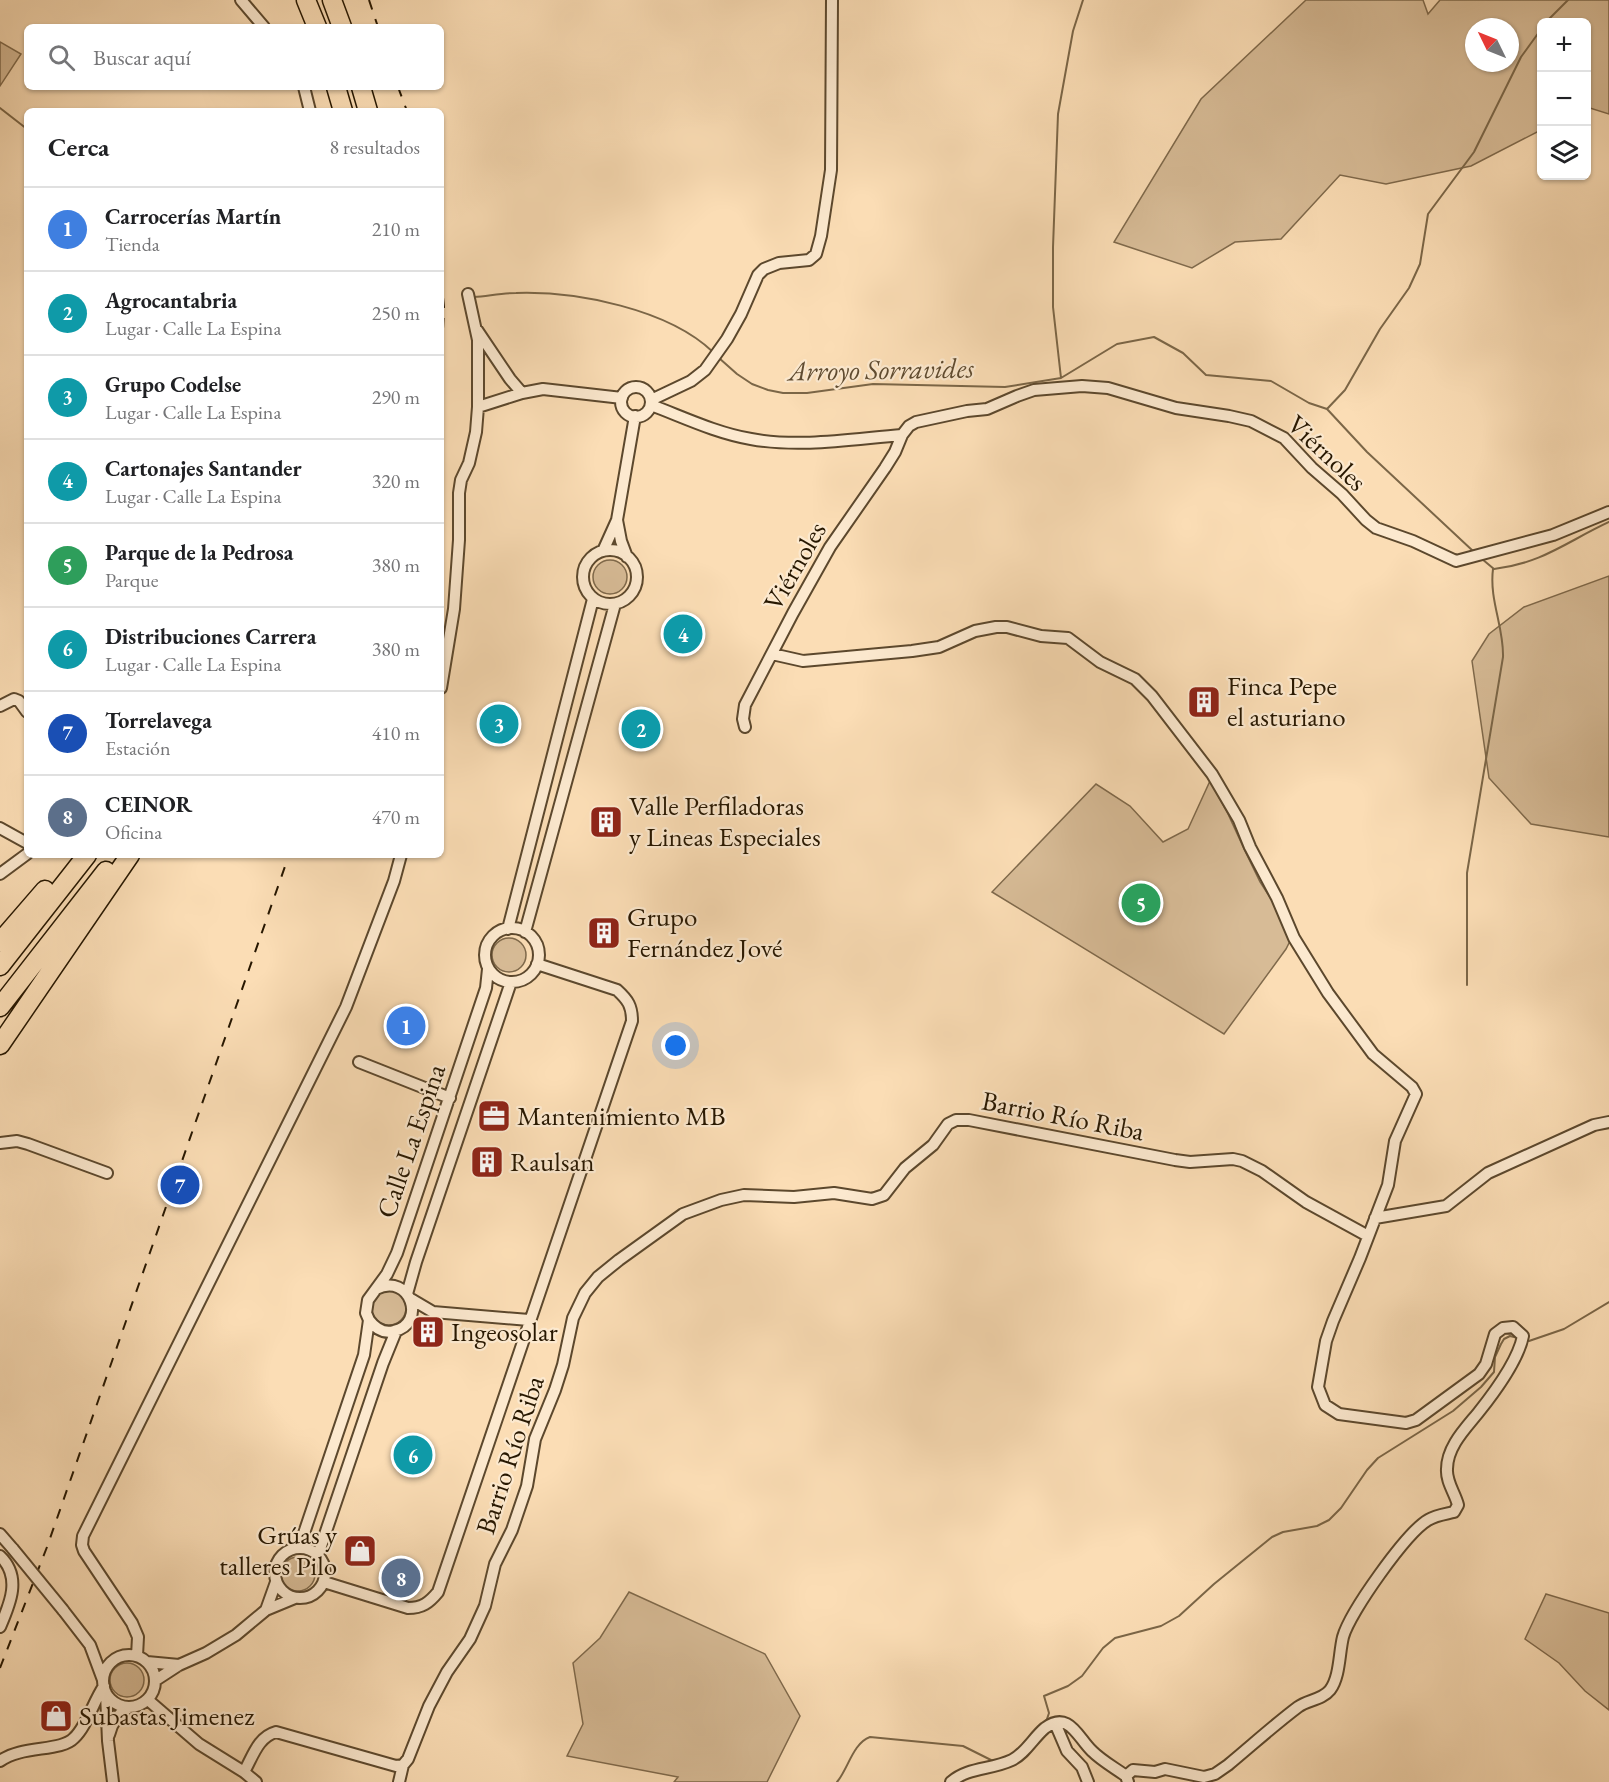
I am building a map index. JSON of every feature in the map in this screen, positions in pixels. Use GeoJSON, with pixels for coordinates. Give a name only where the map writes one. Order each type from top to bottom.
{"type":"FeatureCollection","features":[{"type":"Feature","properties":{"kind":"highway"},"geometry":{"type":"LineString","coordinates":[[306,0],[316,24]]}},
{"type":"Feature","properties":{"kind":"highway"},"geometry":{"type":"LineString","coordinates":[[332,0],[341,24]]}},
{"type":"Feature","properties":{"kind":"highway"},"geometry":{"type":"LineString","coordinates":[[337,90],[342,108]]}},
{"type":"Feature","properties":{"kind":"highway"},"geometry":{"type":"LineString","coordinates":[[362,90],[367,108]]}},
{"type":"Feature","properties":{"kind":"highway"},"geometry":{"type":"LineString","coordinates":[[0,942],[72,858]]}},
{"type":"Feature","properties":{"kind":"highway"},"geometry":{"type":"LineString","coordinates":[[0,966],[85,858]]}},
{"type":"Feature","properties":{"kind":"highway"},"geometry":{"type":"LineString","coordinates":[[0,1006],[116,858]]}},
{"type":"Feature","properties":{"kind":"highway"},"geometry":{"type":"LineString","coordinates":[[0,1045],[128,858]]}},
{"type":"Feature","properties":{"kind":"street"},"geometry":{"type":"LineString","coordinates":[[241,0],[261,24]]}},
{"type":"Feature","properties":{"kind":"street"},"geometry":{"type":"LineString","coordinates":[[651,403],[647,391],[638,387],[628,389],[622,398],[624,410],[635,416],[645,414],[651,403],[691,381],[712,362],[719,351],[741,314],[758,275],[764,269],[779,262],[809,260],[819,248],[831,170],[832,0]]}},
{"type":"Feature","properties":{"kind":"street"},"geometry":{"type":"LineString","coordinates":[[305,90],[309,108]]}},
{"type":"Feature","properties":{"kind":"street"},"geometry":{"type":"LineString","coordinates":[[444,670],[454,609],[459,540],[459,493],[476,432],[478,406],[476,328],[468,294]]}},
{"type":"Feature","properties":{"kind":"street"},"geometry":{"type":"LineString","coordinates":[[476,328],[522,393]]}},
{"type":"Feature","properties":{"kind":"street","name":"Viérnoles"},"geometry":{"type":"LineString","coordinates":[[745,727],[743,719],[745,705],[793,613],[830,548],[885,468],[909,426],[916,422],[987,409],[1034,390],[1082,386],[1108,388],[1176,408],[1240,418],[1270,430],[1284,438],[1312,468],[1376,528],[1413,540],[1456,561],[1553,535],[1609,512]]}},
{"type":"Feature","properties":{"kind":"street"},"geometry":{"type":"LineString","coordinates":[[478,406],[543,389],[622,398]]}},
{"type":"Feature","properties":{"kind":"street","name":"Viérnoles"},"geometry":{"type":"LineString","coordinates":[[651,403],[719,431],[751,439],[788,443],[902,435]]}},
{"type":"Feature","properties":{"kind":"street"},"geometry":{"type":"LineString","coordinates":[[603,551],[620,552],[633,563],[636,580],[629,596],[615,604],[593,599],[584,585],[584,568],[589,560],[603,551],[617,520],[635,416]]}},
{"type":"Feature","properties":{"kind":"street"},"geometry":{"type":"LineString","coordinates":[[617,520],[627,557]]}},
{"type":"Feature","properties":{"kind":"street"},"geometry":{"type":"LineString","coordinates":[[488,969],[498,979],[511,982],[527,978],[537,964],[537,946],[525,932],[508,929],[593,599]]}},
{"type":"Feature","properties":{"kind":"street"},"geometry":{"type":"LineString","coordinates":[[525,932],[615,604]]}},
{"type":"Feature","properties":{"kind":"street"},"geometry":{"type":"LineString","coordinates":[[772,654],[803,661],[912,651],[939,647],[975,631],[1007,627],[1041,636],[1068,638],[1100,662],[1135,679],[1152,696],[1212,774],[1239,820],[1294,938],[1328,993],[1373,1054],[1412,1087],[1416,1094],[1395,1141],[1388,1185],[1326,1341],[1318,1387],[1325,1405],[1332,1411],[1352,1416],[1406,1423],[1416,1420],[1479,1374],[1486,1364],[1495,1334],[1503,1328],[1513,1327],[1522,1340],[1488,1401],[1462,1432],[1449,1458],[1448,1479],[1458,1505],[1454,1512],[1429,1519],[1418,1527],[1395,1553],[1349,1622],[1343,1636],[1334,1681],[1330,1690],[1323,1696],[1299,1705],[1228,1765],[1215,1774],[1204,1777],[1190,1779],[1165,1769],[1155,1772],[1133,1770],[1127,1779],[1094,1754],[1068,1724],[1055,1723],[1046,1728],[1025,1751],[1012,1760],[961,1774],[951,1782]]}},
{"type":"Feature","properties":{"kind":"street"},"geometry":{"type":"LineString","coordinates":[[0,706],[14,699],[20,701],[24,707]]}},
{"type":"Feature","properties":{"kind":"street"},"geometry":{"type":"LineString","coordinates":[[0,828],[24,841]]}},
{"type":"Feature","properties":{"kind":"street"},"geometry":{"type":"LineString","coordinates":[[0,874],[24,856]]}},
{"type":"Feature","properties":{"kind":"street"},"geometry":{"type":"LineString","coordinates":[[0,1534],[90,1645],[104,1687],[116,1704],[130,1707],[148,1700],[156,1680],[152,1667],[142,1659],[138,1637],[132,1623],[82,1545],[83,1536],[346,1008],[394,881],[400,858]]}},
{"type":"Feature","properties":{"kind":"street","name":"Calle La Espina"},"geometry":{"type":"LineString","coordinates":[[299,1548],[364,1355],[369,1320],[366,1306],[371,1294],[387,1274],[397,1253],[486,988],[488,969],[485,954],[487,946],[495,934],[508,929]]}},
{"type":"Feature","properties":{"kind":"street"},"geometry":{"type":"LineString","coordinates":[[324,1582],[408,1608],[420,1608],[431,1601],[438,1592],[632,1021],[632,1007],[617,990],[537,964]]}},
{"type":"Feature","properties":{"kind":"street","name":"Calle La Espina"},"geometry":{"type":"LineString","coordinates":[[407,1323],[412,1311],[409,1297],[416,1262],[511,982]]}},
{"type":"Feature","properties":{"kind":"street"},"geometry":{"type":"LineString","coordinates":[[358,1062],[450,1098]]}},
{"type":"Feature","properties":{"kind":"street","name":"Barrio Río Riba"},"geometry":{"type":"LineString","coordinates":[[399,1782],[403,1765],[408,1759],[425,1715],[441,1683],[470,1639],[485,1606],[495,1564],[512,1530],[527,1486],[535,1439],[560,1374],[573,1318],[585,1293],[619,1260],[683,1214],[697,1207],[744,1195],[794,1197],[834,1193],[872,1199],[884,1196],[905,1168],[933,1145],[948,1124],[956,1120],[969,1120],[1175,1160],[1190,1162],[1233,1159],[1242,1161],[1306,1202],[1368,1236]]}},
{"type":"Feature","properties":{"kind":"street"},"geometry":{"type":"LineString","coordinates":[[1375,1218],[1446,1206],[1488,1173],[1594,1125],[1609,1122]]}},
{"type":"Feature","properties":{"kind":"street"},"geometry":{"type":"LineString","coordinates":[[0,1143],[28,1144],[107,1173]]}},
{"type":"Feature","properties":{"kind":"street"},"geometry":{"type":"LineString","coordinates":[[376,1290],[388,1285],[396,1286],[433,1312],[529,1320]]}},
{"type":"Feature","properties":{"kind":"street"},"geometry":{"type":"LineString","coordinates":[[369,1320],[378,1329],[390,1332],[433,1312]]}},
{"type":"Feature","properties":{"kind":"street"},"geometry":{"type":"LineString","coordinates":[[318,1555],[396,1331]]}},
{"type":"Feature","properties":{"kind":"street"},"geometry":{"type":"LineString","coordinates":[[156,1680],[179,1665],[237,1635],[266,1610],[295,1598],[309,1597],[316,1593],[324,1582],[325,1567],[318,1555],[306,1548],[292,1549],[279,1558],[274,1574],[276,1582],[287,1595],[295,1598]]}},
{"type":"Feature","properties":{"kind":"street"},"geometry":{"type":"LineString","coordinates":[[0,1557],[9,1567],[13,1587],[12,1597],[0,1627]]}},
{"type":"Feature","properties":{"kind":"street"},"geometry":{"type":"LineString","coordinates":[[266,1610],[276,1582]]}},
{"type":"Feature","properties":{"kind":"street"},"geometry":{"type":"LineString","coordinates":[[90,1645],[108,1655],[118,1657]]}},
{"type":"Feature","properties":{"kind":"street"},"geometry":{"type":"LineString","coordinates":[[113,1782],[104,1687],[107,1667],[118,1657],[124,1655],[179,1665]]}},
{"type":"Feature","properties":{"kind":"street"},"geometry":{"type":"LineString","coordinates":[[0,1761],[14,1752],[61,1746],[73,1740],[86,1722],[92,1705],[104,1687]]}},
{"type":"Feature","properties":{"kind":"street"},"geometry":{"type":"LineString","coordinates":[[148,1700],[199,1744],[256,1782]]}},
{"type":"Feature","properties":{"kind":"street"},"geometry":{"type":"LineString","coordinates":[[108,1742],[116,1719],[121,1712],[130,1707]]}},
{"type":"Feature","properties":{"kind":"street"},"geometry":{"type":"LineString","coordinates":[[1055,1723],[1067,1751],[1082,1767],[1088,1782]]}},
{"type":"Feature","properties":{"kind":"street"},"geometry":{"type":"LineString","coordinates":[[244,1772],[260,1742],[267,1735],[276,1732],[396,1766],[403,1765]]}},
{"type":"Feature","properties":{"kind":"shaded area"},"geometry":{"type":"Polygon","coordinates":[[[1306,0],[1423,0],[1428,14],[1440,0],[1609,0],[1609,114],[1591,108],[1591,18],[1537,18],[1537,132],[1471,166],[1386,184],[1340,175],[1281,239],[1235,242],[1192,268],[1114,242],[1201,99],[1306,0]]]}},
{"type":"Feature","properties":{"kind":"shaded area"},"geometry":{"type":"Polygon","coordinates":[[[0,42],[21,54],[0,86],[0,42]]]}},
{"type":"Feature","properties":{"kind":"shaded area"},"geometry":{"type":"Polygon","coordinates":[[[610,560],[622,565],[627,577],[622,589],[610,594],[598,589],[593,577],[598,565],[610,560]]]}},
{"type":"Feature","properties":{"kind":"shaded area"},"geometry":{"type":"Polygon","coordinates":[[[1609,576],[1609,837],[1531,824],[1489,778],[1472,661],[1489,634],[1524,607],[1609,576]]]}},
{"type":"Feature","properties":{"kind":"shaded area"},"geometry":{"type":"Polygon","coordinates":[[[1210,781],[1260,882],[1280,913],[1291,939],[1224,1034],[992,892],[1096,784],[1130,806],[1163,842],[1188,829],[1210,781]]]}},
{"type":"Feature","properties":{"kind":"shaded area"},"geometry":{"type":"Polygon","coordinates":[[[509,938],[521,943],[526,955],[521,967],[509,972],[497,967],[492,955],[497,943],[509,938]]]}},
{"type":"Feature","properties":{"kind":"shaded area"},"geometry":{"type":"Polygon","coordinates":[[[389,1291],[401,1296],[406,1308],[401,1320],[389,1325],[377,1320],[372,1308],[377,1296],[389,1291]]]}},
{"type":"Feature","properties":{"kind":"shaded area"},"geometry":{"type":"Polygon","coordinates":[[[298,1557],[310,1562],[315,1574],[310,1586],[298,1591],[286,1586],[281,1574],[286,1562],[298,1557]]]}},
{"type":"Feature","properties":{"kind":"shaded area"},"geometry":{"type":"Polygon","coordinates":[[[629,1592],[765,1654],[800,1716],[767,1782],[674,1782],[678,1777],[567,1756],[583,1724],[573,1663],[600,1638],[629,1592]]]}},
{"type":"Feature","properties":{"kind":"shaded area"},"geometry":{"type":"Polygon","coordinates":[[[1546,1594],[1609,1613],[1609,1710],[1585,1691],[1559,1663],[1525,1639],[1546,1594]]]}},
{"type":"Feature","properties":{"kind":"shaded area"},"geometry":{"type":"Polygon","coordinates":[[[127,1663],[139,1668],[144,1680],[139,1692],[127,1697],[115,1692],[110,1680],[115,1668],[127,1663]]]}},
{"type":"Feature","properties":{"kind":"waterway"},"geometry":{"type":"LineString","coordinates":[[1061,378],[1053,307],[1058,114],[1073,31],[1083,0]]}},
{"type":"Feature","properties":{"kind":"waterway"},"geometry":{"type":"LineString","coordinates":[[1550,18],[1568,0]]}},
{"type":"Feature","properties":{"kind":"waterway"},"geometry":{"type":"LineString","coordinates":[[1327,409],[1345,390],[1380,329],[1409,288],[1420,264],[1428,214],[1474,152],[1521,57],[1537,35]]}},
{"type":"Feature","properties":{"kind":"waterway","name":"Arroyo Sorravides"},"geometry":{"type":"LineString","coordinates":[[0,108],[24,127]]}},
{"type":"Feature","properties":{"kind":"waterway","name":"Arroyo Sorravides"},"geometry":{"type":"LineString","coordinates":[[474,297],[540,293],[593,299],[647,314],[672,324],[713,352]]}},
{"type":"Feature","properties":{"kind":"waterway"},"geometry":{"type":"LineString","coordinates":[[719,358],[752,384],[783,393],[807,393],[873,384],[1005,387],[1061,378],[1117,344],[1154,337],[1183,353],[1206,375],[1271,381],[1309,403],[1327,409],[1367,452],[1473,551]]}},
{"type":"Feature","properties":{"kind":"waterway","name":"Arroyo Sorravides"},"geometry":{"type":"LineString","coordinates":[[1494,569],[1541,557],[1609,522]]}},
{"type":"Feature","properties":{"kind":"waterway"},"geometry":{"type":"LineString","coordinates":[[1482,559],[1494,569]]}},
{"type":"Feature","properties":{"kind":"waterway"},"geometry":{"type":"LineString","coordinates":[[1467,985],[1467,873],[1503,657],[1493,592],[1493,569]]}},
{"type":"Feature","properties":{"kind":"waterway"},"geometry":{"type":"LineString","coordinates":[[1526,1340],[1564,1329],[1609,1302]]}},
{"type":"Feature","properties":{"kind":"waterway"},"geometry":{"type":"LineString","coordinates":[[1046,1722],[1049,1713],[1044,1696],[1068,1686],[1082,1676],[1103,1648],[1115,1638],[1161,1626],[1179,1616],[1272,1537],[1283,1532],[1317,1526],[1329,1520],[1341,1508],[1378,1458],[1453,1411],[1481,1387],[1494,1372],[1495,1357],[1504,1339],[1510,1336],[1518,1338]]}},
{"type":"Feature","properties":{"kind":"waterway"},"geometry":{"type":"LineString","coordinates":[[1016,1752],[1030,1736]]}},
{"type":"Feature","properties":{"kind":"waterway"},"geometry":{"type":"LineString","coordinates":[[837,1782],[855,1750],[870,1737],[963,1746],[997,1761]]}},
{"type":"Feature","properties":{"kind":"railway"},"geometry":{"type":"LineString","coordinates":[[369,0],[377,24]]}},
{"type":"Feature","properties":{"kind":"railway"},"geometry":{"type":"LineString","coordinates":[[399,90],[406,108]]}},
{"type":"Feature","properties":{"kind":"railway"},"geometry":{"type":"LineString","coordinates":[[0,1668],[47,1547],[288,858]]}},
{"type":"Feature","properties":{"kind":"place","name":"Cartonajes Santander"},"geometry":{"type":"Point","coordinates":[683,634]}},
{"type":"Feature","properties":{"kind":"place","name":"Finca Pepe el asturiano"},"geometry":{"type":"Point","coordinates":[1204,702]}},
{"type":"Feature","properties":{"kind":"place","name":"Grupo Codelse"},"geometry":{"type":"Point","coordinates":[499,724]}},
{"type":"Feature","properties":{"kind":"place","name":"Agrocantabria"},"geometry":{"type":"Point","coordinates":[641,729]}},
{"type":"Feature","properties":{"kind":"place","name":"Valle Perfiladoras y Lineas Especiales"},"geometry":{"type":"Point","coordinates":[606,822]}},
{"type":"Feature","properties":{"kind":"place","name":"Parque de la Pedrosa"},"geometry":{"type":"Point","coordinates":[1141,903]}},
{"type":"Feature","properties":{"kind":"place","name":"Grupo Fernández Jové"},"geometry":{"type":"Point","coordinates":[604,933]}},
{"type":"Feature","properties":{"kind":"place","name":"Carrocerías Martín"},"geometry":{"type":"Point","coordinates":[406,1026]}},
{"type":"Feature","properties":{"kind":"place","name":"Mantenimiento MB"},"geometry":{"type":"Point","coordinates":[494,1116]}},
{"type":"Feature","properties":{"kind":"place","name":"Raulsan"},"geometry":{"type":"Point","coordinates":[487,1162]}},
{"type":"Feature","properties":{"kind":"place","name":"Torrelavega"},"geometry":{"type":"Point","coordinates":[180,1185]}},
{"type":"Feature","properties":{"kind":"place","name":"Ingeosolar"},"geometry":{"type":"Point","coordinates":[428,1332]}},
{"type":"Feature","properties":{"kind":"place","name":"Distribuciones Carrera"},"geometry":{"type":"Point","coordinates":[413,1455]}},
{"type":"Feature","properties":{"kind":"place","name":"Grúas y talleres Pilo"},"geometry":{"type":"Point","coordinates":[360,1551]}},
{"type":"Feature","properties":{"kind":"place","name":"CEINOR"},"geometry":{"type":"Point","coordinates":[401,1578]}},
{"type":"Feature","properties":{"kind":"place","name":"Subastas Jimenez"},"geometry":{"type":"Point","coordinates":[56,1716]}}]}
